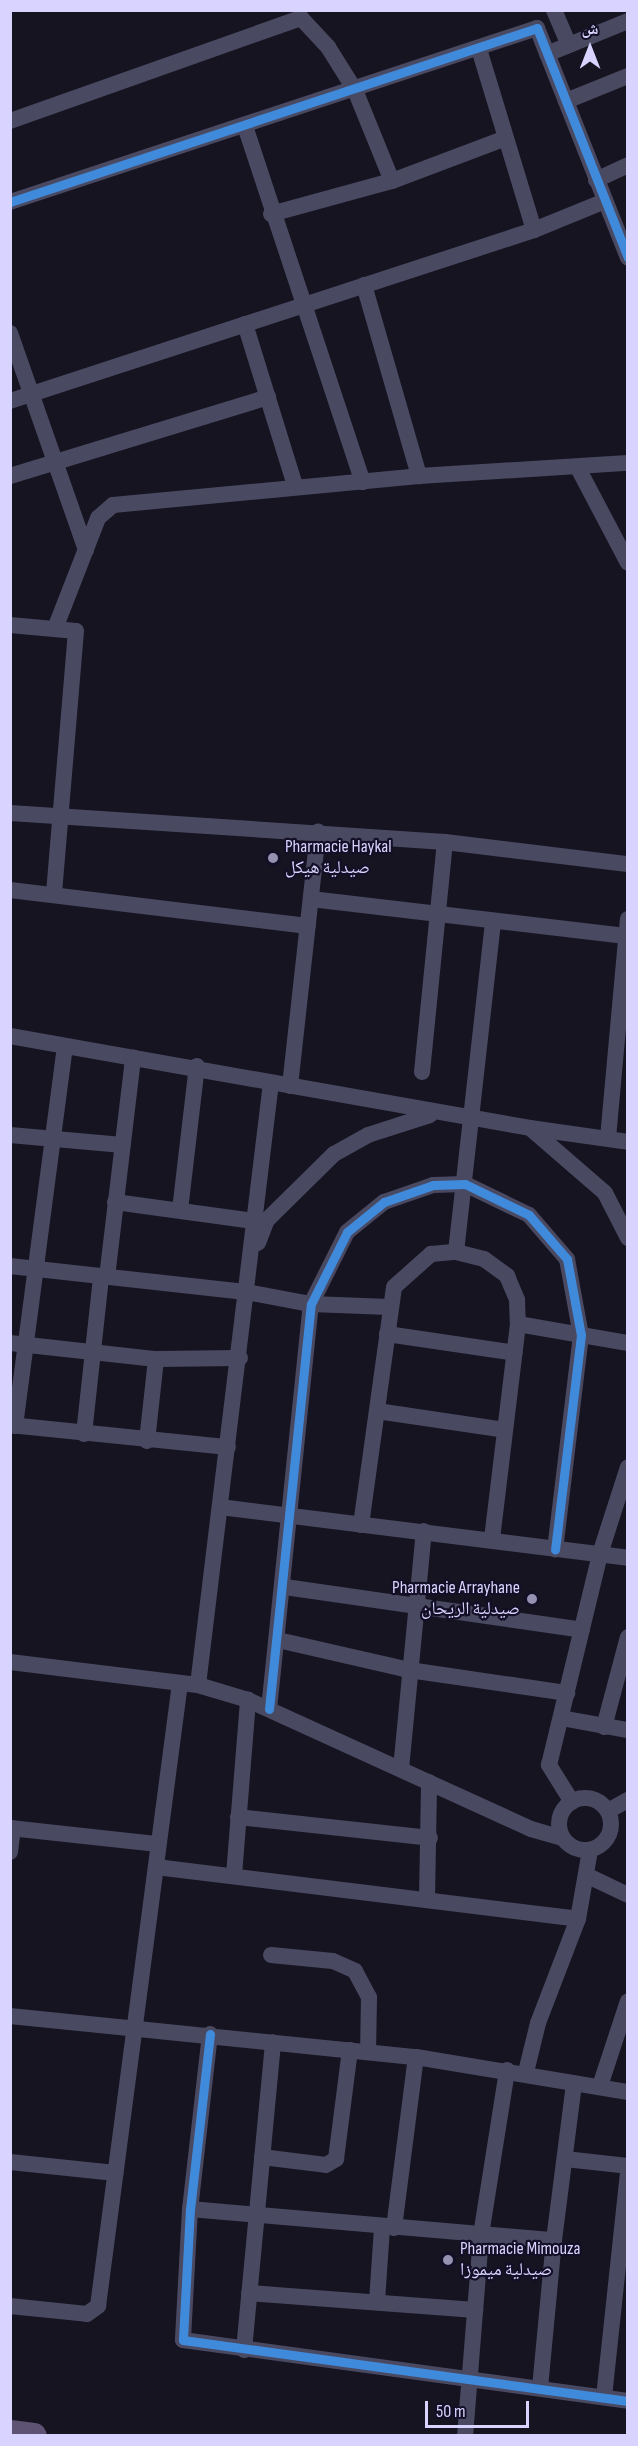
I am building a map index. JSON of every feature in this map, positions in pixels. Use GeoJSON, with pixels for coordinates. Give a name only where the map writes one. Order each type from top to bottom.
{"type":"FeatureCollection","features":[{"type":"Feature","properties":{"kind":"main road"},"geometry":{"type":"LineString","coordinates":[[10,2433],[34,2436]]}},
{"type":"Feature","properties":{"kind":"street"},"geometry":{"type":"LineString","coordinates":[[554,10],[569,45]]}},
{"type":"Feature","properties":{"kind":"street"},"geometry":{"type":"LineString","coordinates":[[10,121],[301,18],[328,47],[355,90],[392,180]]}},
{"type":"Feature","properties":{"kind":"street"},"geometry":{"type":"LineString","coordinates":[[547,54],[627,21]]}},
{"type":"Feature","properties":{"kind":"street"},"geometry":{"type":"LineString","coordinates":[[10,202],[355,90],[537,28],[605,201],[621,223],[627,258]]}},
{"type":"Feature","properties":{"kind":"street"},"geometry":{"type":"LineString","coordinates":[[479,49],[503,139],[534,230]]}},
{"type":"Feature","properties":{"kind":"street"},"geometry":{"type":"LineString","coordinates":[[566,101],[627,76]]}},
{"type":"Feature","properties":{"kind":"street"},"geometry":{"type":"LineString","coordinates":[[244,126],[271,214],[363,482]]}},
{"type":"Feature","properties":{"kind":"street"},"geometry":{"type":"LineString","coordinates":[[271,214],[392,180],[503,139]]}},
{"type":"Feature","properties":{"kind":"street"},"geometry":{"type":"LineString","coordinates":[[597,180],[627,165]]}},
{"type":"Feature","properties":{"kind":"street"},"geometry":{"type":"LineString","coordinates":[[10,402],[534,230],[605,201]]}},
{"type":"Feature","properties":{"kind":"street"},"geometry":{"type":"LineString","coordinates":[[364,285],[419,476]]}},
{"type":"Feature","properties":{"kind":"street"},"geometry":{"type":"LineString","coordinates":[[245,324],[295,486]]}},
{"type":"Feature","properties":{"kind":"street"},"geometry":{"type":"LineString","coordinates":[[10,333],[53,463],[86,550]]}},
{"type":"Feature","properties":{"kind":"street"},"geometry":{"type":"LineString","coordinates":[[10,476],[268,397]]}},
{"type":"Feature","properties":{"kind":"street"},"geometry":{"type":"LineString","coordinates":[[56,626],[98,518],[113,506],[295,486],[627,463]]}},
{"type":"Feature","properties":{"kind":"street"},"geometry":{"type":"LineString","coordinates":[[578,468],[627,563]]}},
{"type":"Feature","properties":{"kind":"street"},"geometry":{"type":"LineString","coordinates":[[10,625],[56,626],[76,631],[54,895]]}},
{"type":"Feature","properties":{"kind":"street"},"geometry":{"type":"LineString","coordinates":[[10,813],[445,842],[627,864]]}},
{"type":"Feature","properties":{"kind":"street"},"geometry":{"type":"LineString","coordinates":[[290,1086],[318,832]]}},
{"type":"Feature","properties":{"kind":"street"},"geometry":{"type":"LineString","coordinates":[[422,1072],[445,842]]}},
{"type":"Feature","properties":{"kind":"street"},"geometry":{"type":"LineString","coordinates":[[10,891],[308,926]]}},
{"type":"Feature","properties":{"kind":"street"},"geometry":{"type":"LineString","coordinates":[[311,899],[493,921],[627,930],[608,1138]]}},
{"type":"Feature","properties":{"kind":"street"},"geometry":{"type":"LineString","coordinates":[[456,1252],[493,921]]}},
{"type":"Feature","properties":{"kind":"street"},"geometry":{"type":"LineString","coordinates":[[10,1036],[133,1058],[197,1066],[271,1083],[434,1114],[627,1142]]}},
{"type":"Feature","properties":{"kind":"street"},"geometry":{"type":"LineString","coordinates":[[65,1046],[34,1269],[17,1343],[13,1426],[147,1441],[228,1447]]}},
{"type":"Feature","properties":{"kind":"street"},"geometry":{"type":"LineString","coordinates":[[84,1434],[133,1058]]}},
{"type":"Feature","properties":{"kind":"street"},"geometry":{"type":"LineString","coordinates":[[180,1210],[197,1066]]}},
{"type":"Feature","properties":{"kind":"street"},"geometry":{"type":"LineString","coordinates":[[198,1685],[240,1358],[271,1083]]}},
{"type":"Feature","properties":{"kind":"street"},"geometry":{"type":"LineString","coordinates":[[251,1258],[267,1220],[334,1154],[368,1135],[434,1114]]}},
{"type":"Feature","properties":{"kind":"street"},"geometry":{"type":"LineString","coordinates":[[530,1128],[605,1193],[627,1238]]}},
{"type":"Feature","properties":{"kind":"street"},"geometry":{"type":"LineString","coordinates":[[10,1135],[123,1145]]}},
{"type":"Feature","properties":{"kind":"street"},"geometry":{"type":"LineString","coordinates":[[269,1709],[285,1587],[311,1304],[332,1253],[365,1214],[411,1191],[465,1184],[502,1198],[557,1241],[575,1284],[581,1335],[555,1549]]}},
{"type":"Feature","properties":{"kind":"street"},"geometry":{"type":"LineString","coordinates":[[115,1202],[254,1221]]}},
{"type":"Feature","properties":{"kind":"street"},"geometry":{"type":"LineString","coordinates":[[361,1525],[389,1307],[394,1287],[412,1267],[431,1254],[456,1252],[484,1258],[507,1276],[518,1324],[492,1539]]}},
{"type":"Feature","properties":{"kind":"street"},"geometry":{"type":"LineString","coordinates":[[10,1266],[246,1292],[311,1304],[389,1307]]}},
{"type":"Feature","properties":{"kind":"street"},"geometry":{"type":"LineString","coordinates":[[518,1324],[627,1343]]}},
{"type":"Feature","properties":{"kind":"street"},"geometry":{"type":"LineString","coordinates":[[387,1334],[515,1353]]}},
{"type":"Feature","properties":{"kind":"street"},"geometry":{"type":"LineString","coordinates":[[17,1343],[156,1359],[240,1358]]}},
{"type":"Feature","properties":{"kind":"street"},"geometry":{"type":"LineString","coordinates":[[147,1441],[156,1359]]}},
{"type":"Feature","properties":{"kind":"street"},"geometry":{"type":"LineString","coordinates":[[377,1411],[505,1430]]}},
{"type":"Feature","properties":{"kind":"street"},"geometry":{"type":"LineString","coordinates":[[572,1802],[550,1770],[600,1554],[627,1467]]}},
{"type":"Feature","properties":{"kind":"street"},"geometry":{"type":"LineString","coordinates":[[220,1507],[492,1539],[627,1558]]}},
{"type":"Feature","properties":{"kind":"street"},"geometry":{"type":"LineString","coordinates":[[401,1769],[424,1532]]}},
{"type":"Feature","properties":{"kind":"street"},"geometry":{"type":"LineString","coordinates":[[285,1587],[582,1630]]}},
{"type":"Feature","properties":{"kind":"street"},"geometry":{"type":"LineString","coordinates":[[604,1727],[627,1637]]}},
{"type":"Feature","properties":{"kind":"street"},"geometry":{"type":"LineString","coordinates":[[278,1640],[409,1670],[567,1693]]}},
{"type":"Feature","properties":{"kind":"street"},"geometry":{"type":"LineString","coordinates":[[10,1662],[198,1685],[248,1700],[429,1782],[563,1838],[575,1848],[590,1850],[609,1835],[608,1811]]}},
{"type":"Feature","properties":{"kind":"street"},"geometry":{"type":"LineString","coordinates":[[10,2306],[87,2314],[95,2310],[116,2173],[180,1683]]}},
{"type":"Feature","properties":{"kind":"street"},"geometry":{"type":"LineString","coordinates":[[234,1875],[248,1700]]}},
{"type":"Feature","properties":{"kind":"street"},"geometry":{"type":"LineString","coordinates":[[561,1718],[627,1731]]}},
{"type":"Feature","properties":{"kind":"street"},"geometry":{"type":"LineString","coordinates":[[427,1900],[430,1838],[429,1782]]}},
{"type":"Feature","properties":{"kind":"street"},"geometry":{"type":"LineString","coordinates":[[563,1838],[559,1822],[572,1802],[588,1798],[608,1811]]}},
{"type":"Feature","properties":{"kind":"street"},"geometry":{"type":"LineString","coordinates":[[608,1811],[627,1800]]}},
{"type":"Feature","properties":{"kind":"street"},"geometry":{"type":"LineString","coordinates":[[238,1817],[430,1838]]}},
{"type":"Feature","properties":{"kind":"street"},"geometry":{"type":"LineString","coordinates":[[10,1852],[12,1828],[159,1844]]}},
{"type":"Feature","properties":{"kind":"street"},"geometry":{"type":"LineString","coordinates":[[526,2072],[578,1919],[588,1876],[590,1850]]}},
{"type":"Feature","properties":{"kind":"street"},"geometry":{"type":"LineString","coordinates":[[156,1867],[578,1919]]}},
{"type":"Feature","properties":{"kind":"street"},"geometry":{"type":"LineString","coordinates":[[588,1876],[627,1895]]}},
{"type":"Feature","properties":{"kind":"street"},"geometry":{"type":"LineString","coordinates":[[271,1955],[333,1961],[355,1971],[369,1997],[368,2052]]}},
{"type":"Feature","properties":{"kind":"street"},"geometry":{"type":"LineString","coordinates":[[600,2086],[627,2001]]}},
{"type":"Feature","properties":{"kind":"street"},"geometry":{"type":"LineString","coordinates":[[10,2016],[210,2034],[416,2057],[526,2072],[627,2092]]}},
{"type":"Feature","properties":{"kind":"street"},"geometry":{"type":"LineString","coordinates":[[210,2034],[190,2209],[180,2336],[186,2343],[468,2378],[627,2401]]}},
{"type":"Feature","properties":{"kind":"street"},"geometry":{"type":"LineString","coordinates":[[244,2350],[273,2042]]}},
{"type":"Feature","properties":{"kind":"street"},"geometry":{"type":"LineString","coordinates":[[262,2157],[326,2165],[336,2158],[350,2050]]}},
{"type":"Feature","properties":{"kind":"street"},"geometry":{"type":"LineString","coordinates":[[377,2301],[416,2057]]}},
{"type":"Feature","properties":{"kind":"street"},"geometry":{"type":"LineString","coordinates":[[465,2436],[481,2235],[507,2070]]}},
{"type":"Feature","properties":{"kind":"street"},"geometry":{"type":"LineString","coordinates":[[540,2388],[554,2240],[574,2082]]}},
{"type":"Feature","properties":{"kind":"street"},"geometry":{"type":"LineString","coordinates":[[564,2159],[627,2166]]}},
{"type":"Feature","properties":{"kind":"street"},"geometry":{"type":"LineString","coordinates":[[10,2162],[116,2173]]}},
{"type":"Feature","properties":{"kind":"street"},"geometry":{"type":"LineString","coordinates":[[604,2397],[627,2174]]}},
{"type":"Feature","properties":{"kind":"street"},"geometry":{"type":"LineString","coordinates":[[190,2209],[256,2218],[554,2240]]}},
{"type":"Feature","properties":{"kind":"street"},"geometry":{"type":"LineString","coordinates":[[249,2293],[475,2310]]}},
{"type":"Feature","properties":{"kind":"cycle path"},"geometry":{"type":"LineString","coordinates":[[10,202],[537,28],[628,258]]}},
{"type":"Feature","properties":{"kind":"cycle path"},"geometry":{"type":"LineString","coordinates":[[269,1709],[311,1304],[347,1232],[384,1202],[433,1185],[465,1184],[529,1215],[567,1259],[581,1335],[555,1549]]}},
{"type":"Feature","properties":{"kind":"cycle path"},"geometry":{"type":"LineString","coordinates":[[210,2034],[190,2209],[183,2340],[628,2401]]}},
{"type":"Feature","properties":{"kind":"place","name":"Pharmacie Haykal صيدلية هيكل"},"geometry":{"type":"Point","coordinates":[273,858]}},
{"type":"Feature","properties":{"kind":"place","name":"Pharmacie Arrayhane صيدلية الريحان"},"geometry":{"type":"Point","coordinates":[532,1599]}},
{"type":"Feature","properties":{"kind":"place","name":"Pharmacie Mimouza صيدلية ميموزا"},"geometry":{"type":"Point","coordinates":[448,2260]}}]}
